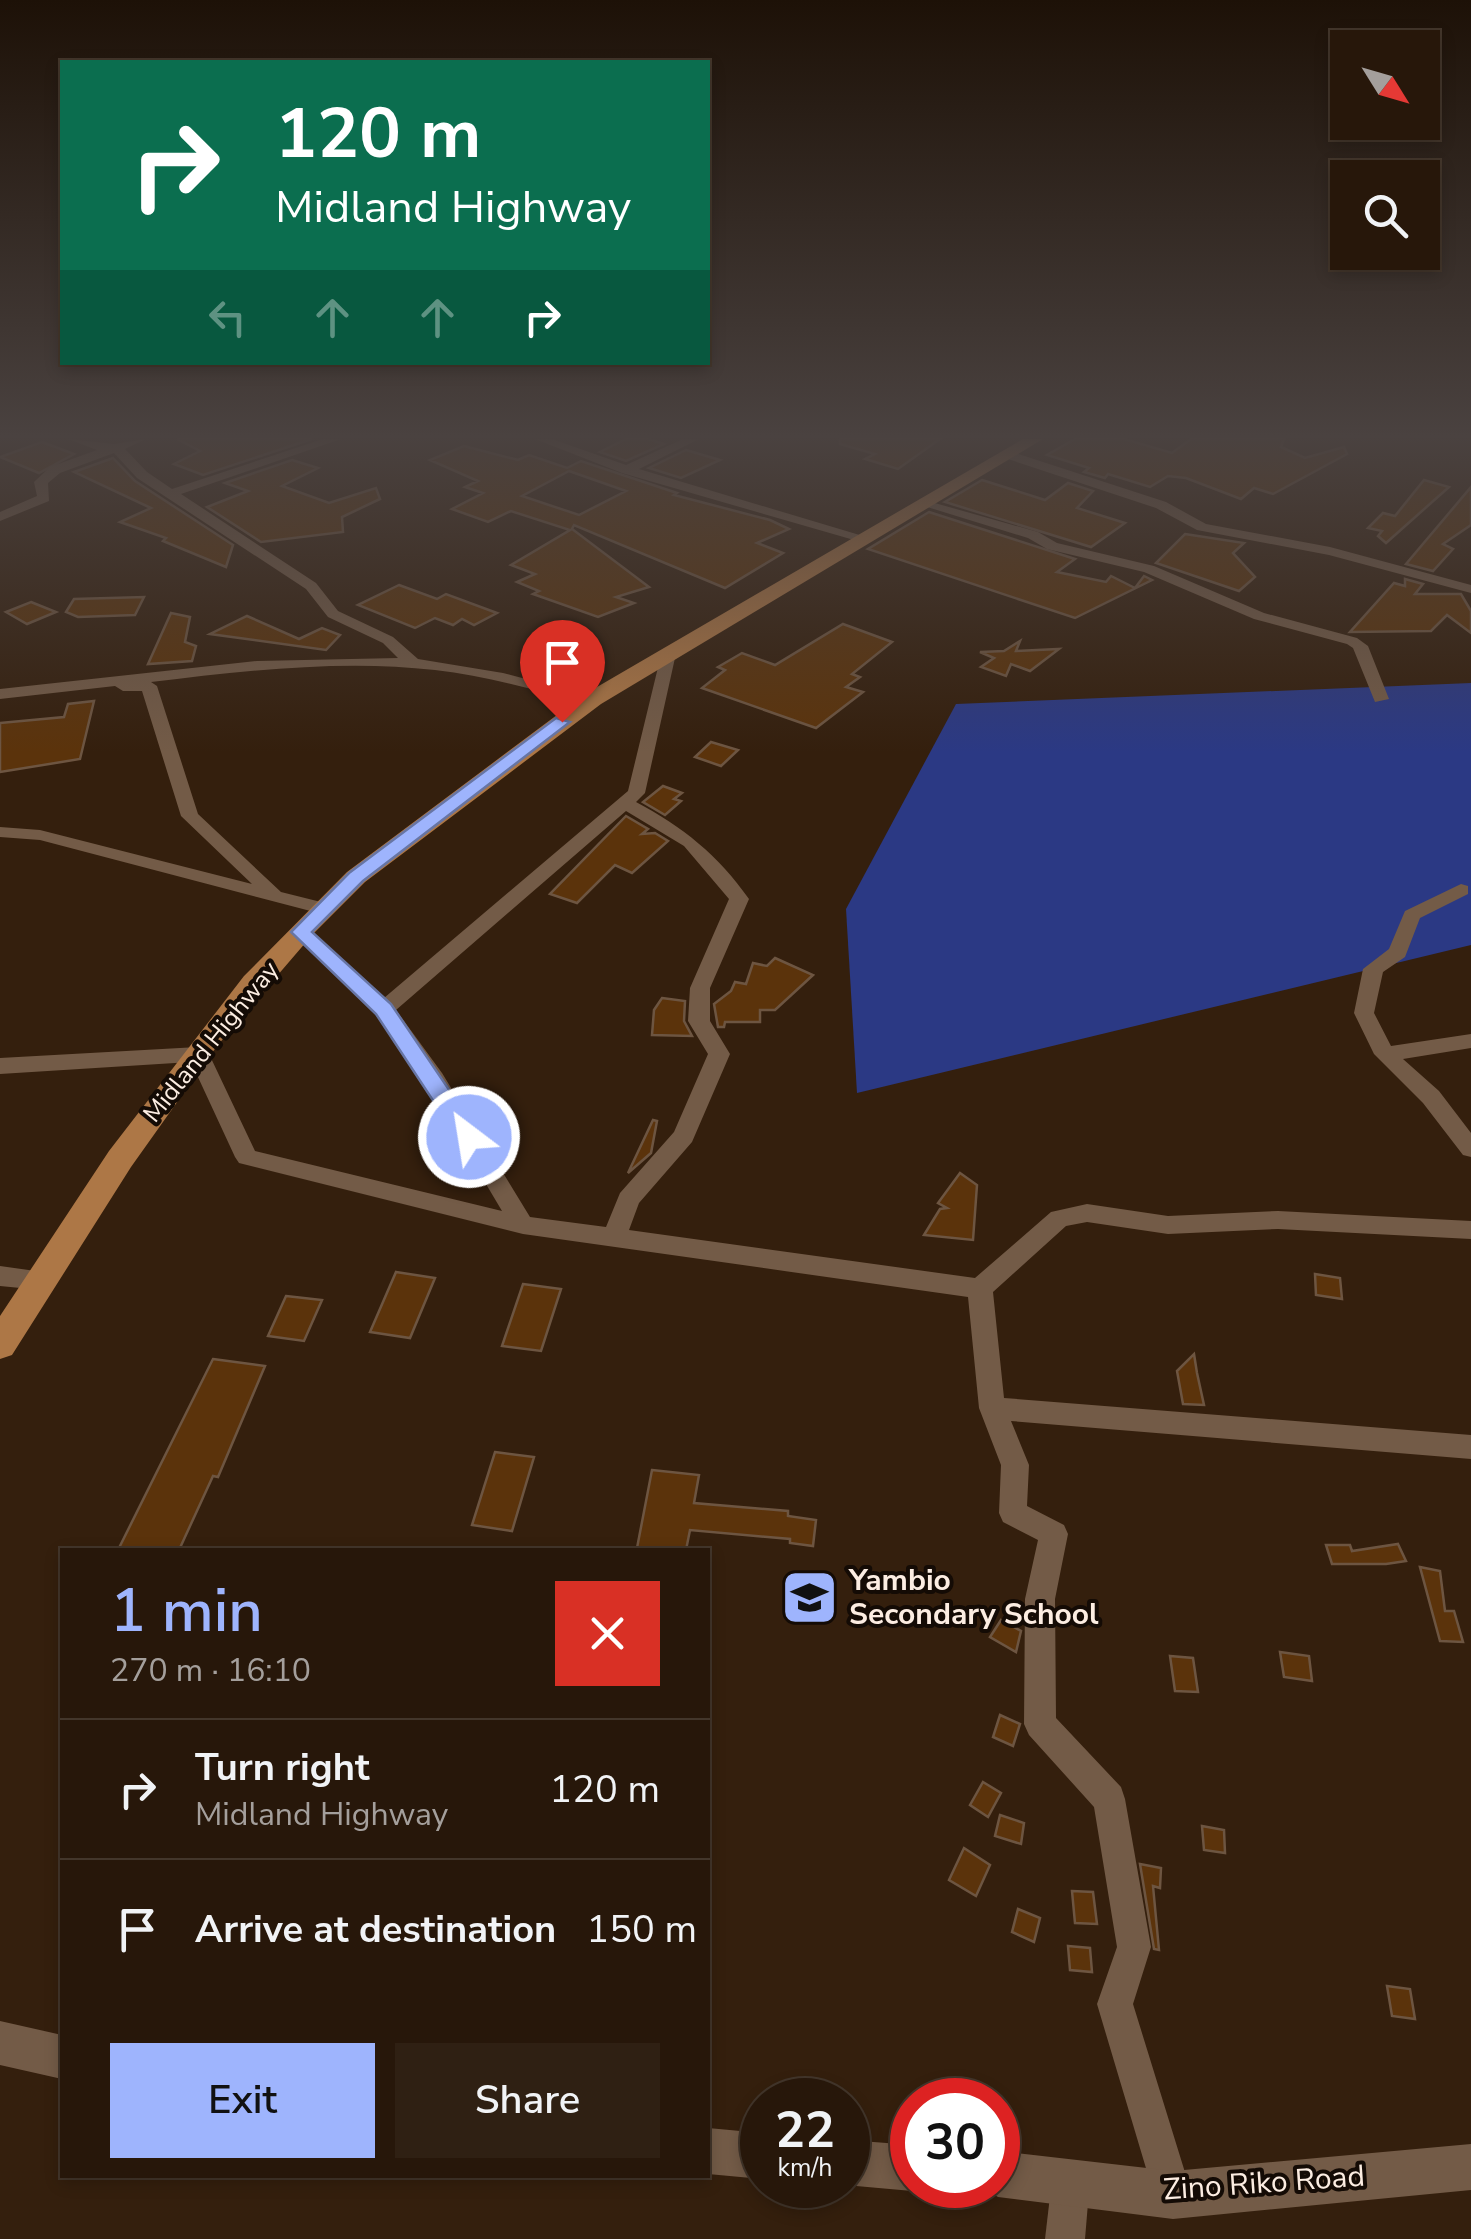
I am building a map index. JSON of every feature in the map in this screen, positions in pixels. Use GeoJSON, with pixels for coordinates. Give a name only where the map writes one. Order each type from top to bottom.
{"type":"FeatureCollection","features":[{"type":"Feature","properties":{"kind":"main road","name":"Midland Highway"},"geometry":{"type":"LineString","coordinates":[[0,1346],[159,1102],[322,908],[426,822],[593,699],[860,543]]}},
{"type":"Feature","properties":{"kind":"street"},"geometry":{"type":"LineString","coordinates":[[247,543],[311,586],[333,614],[388,640],[413,663]]}},
{"type":"Feature","properties":{"kind":"street"},"geometry":{"type":"LineString","coordinates":[[1048,543],[1149,569],[1259,616],[1352,641],[1360,646],[1380,699]]}},
{"type":"Feature","properties":{"kind":"street"},"geometry":{"type":"LineString","coordinates":[[1290,543],[1471,589]]}},
{"type":"Feature","properties":{"kind":"street"},"geometry":{"type":"LineString","coordinates":[[384,1009],[636,793],[667,658]]}},
{"type":"Feature","properties":{"kind":"street"},"geometry":{"type":"LineString","coordinates":[[95,686],[159,672],[304,662],[413,663],[593,699]]}},
{"type":"Feature","properties":{"kind":"street"},"geometry":{"type":"LineString","coordinates":[[0,694],[149,686],[190,816],[274,895]]}},
{"type":"Feature","properties":{"kind":"street"},"geometry":{"type":"LineString","coordinates":[[614,1239],[628,1198],[684,1136],[719,1054],[700,1021],[700,988],[738,899],[707,854],[670,827],[626,804]]}},
{"type":"Feature","properties":{"kind":"street"},"geometry":{"type":"LineString","coordinates":[[0,832],[40,835],[322,908]]}},
{"type":"Feature","properties":{"kind":"street"},"geometry":{"type":"LineString","coordinates":[[1460,890],[1412,915],[1398,952],[1373,969],[1364,1013],[1386,1054],[1431,1096],[1471,1149]]}},
{"type":"Feature","properties":{"kind":"street"},"geometry":{"type":"LineString","coordinates":[[301,932],[384,1009],[434,1078],[523,1225]]}},
{"type":"Feature","properties":{"kind":"street"},"geometry":{"type":"LineString","coordinates":[[1386,1054],[1471,1041]]}},
{"type":"Feature","properties":{"kind":"street"},"geometry":{"type":"LineString","coordinates":[[0,1066],[198,1054],[248,1157],[523,1225],[980,1289],[1059,1218],[1087,1213],[1168,1225],[1278,1220],[1471,1230]]}},
{"type":"Feature","properties":{"kind":"street"},"geometry":{"type":"LineString","coordinates":[[0,1276],[41,1280]]}},
{"type":"Feature","properties":{"kind":"street"},"geometry":{"type":"LineString","coordinates":[[980,1289],[992,1408],[1014,1466],[1013,1512],[1054,1534],[1040,1599],[1040,1724],[1110,1799],[1134,1947],[1116,2004],[1173,2195]]}},
{"type":"Feature","properties":{"kind":"street"},"geometry":{"type":"LineString","coordinates":[[992,1408],[1471,1447]]}},
{"type":"Feature","properties":{"kind":"street"},"geometry":{"type":"LineString","coordinates":[[0,2043],[60,2057]]}},
{"type":"Feature","properties":{"kind":"street"},"geometry":{"type":"LineString","coordinates":[[710,2151],[740,2154]]}},
{"type":"Feature","properties":{"kind":"street","name":"Zino Riko Road"},"geometry":{"type":"LineString","coordinates":[[1020,2176],[1173,2195],[1471,2167]]}},
{"type":"Feature","properties":{"kind":"street"},"geometry":{"type":"LineString","coordinates":[[1065,2239],[1071,2179]]}},
{"type":"Feature","properties":{"kind":"shaded area"},"geometry":{"type":"Polygon","coordinates":[[[1471,683],[1471,945],[857,1093],[846,909],[956,704],[1471,683]]]}},
{"type":"Feature","properties":{"kind":"building"},"geometry":{"type":"Polygon","coordinates":[[[169,543],[231,543],[226,567],[169,543]]]}},
{"type":"Feature","properties":{"kind":"building"},"geometry":{"type":"Polygon","coordinates":[[[547,543],[591,543],[649,587],[616,597],[634,603],[598,617],[533,594],[539,591],[517,582],[535,574],[511,565],[547,543]]]}},
{"type":"Feature","properties":{"kind":"building"},"geometry":{"type":"Polygon","coordinates":[[[618,543],[758,543],[783,553],[725,588],[618,543]]]}},
{"type":"Feature","properties":{"kind":"building"},"geometry":{"type":"Polygon","coordinates":[[[877,543],[1027,543],[1075,559],[1057,572],[1106,582],[1111,576],[1135,588],[1144,576],[1152,580],[1075,618],[868,549],[877,543]]]}},
{"type":"Feature","properties":{"kind":"building"},"geometry":{"type":"Polygon","coordinates":[[[1176,543],[1243,543],[1233,553],[1255,577],[1239,591],[1156,563],[1176,543]]]}},
{"type":"Feature","properties":{"kind":"building"},"geometry":{"type":"Polygon","coordinates":[[[1423,543],[1444,543],[1453,549],[1433,571],[1406,564],[1423,543]]]}},
{"type":"Feature","properties":{"kind":"building"},"geometry":{"type":"Polygon","coordinates":[[[1405,579],[1423,584],[1415,594],[1461,594],[1471,611],[1471,633],[1447,615],[1431,631],[1350,632],[1394,583],[1405,586],[1405,579]]]}},
{"type":"Feature","properties":{"kind":"building"},"geometry":{"type":"Polygon","coordinates":[[[399,585],[437,599],[446,594],[497,613],[474,625],[462,619],[453,625],[435,618],[415,628],[358,605],[399,585]]]}},
{"type":"Feature","properties":{"kind":"building"},"geometry":{"type":"Polygon","coordinates":[[[144,597],[135,615],[78,617],[66,612],[74,599],[144,597]]]}},
{"type":"Feature","properties":{"kind":"building"},"geometry":{"type":"Polygon","coordinates":[[[31,602],[56,612],[27,624],[6,612],[31,602]]]}},
{"type":"Feature","properties":{"kind":"building"},"geometry":{"type":"Polygon","coordinates":[[[171,613],[190,617],[185,642],[196,646],[192,661],[148,664],[171,613]]]}},
{"type":"Feature","properties":{"kind":"building"},"geometry":{"type":"Polygon","coordinates":[[[247,616],[299,639],[322,628],[340,635],[326,650],[210,634],[247,616]]]}},
{"type":"Feature","properties":{"kind":"building"},"geometry":{"type":"Polygon","coordinates":[[[843,624],[892,642],[852,674],[860,677],[846,687],[863,692],[816,728],[702,688],[725,670],[718,667],[742,653],[775,665],[843,624]]]}},
{"type":"Feature","properties":{"kind":"building"},"geometry":{"type":"Polygon","coordinates":[[[1020,641],[1016,651],[1059,649],[1030,671],[1011,664],[1006,676],[981,667],[994,658],[980,652],[1004,651],[1020,641]]]}},
{"type":"Feature","properties":{"kind":"building"},"geometry":{"type":"Polygon","coordinates":[[[94,701],[80,759],[0,772],[0,723],[64,717],[68,704],[94,701]]]}},
{"type":"Feature","properties":{"kind":"building"},"geometry":{"type":"Polygon","coordinates":[[[711,742],[738,750],[721,766],[695,757],[711,742]]]}},
{"type":"Feature","properties":{"kind":"building"},"geometry":{"type":"Polygon","coordinates":[[[663,786],[682,793],[674,799],[681,801],[665,815],[643,802],[663,786]]]}},
{"type":"Feature","properties":{"kind":"building"},"geometry":{"type":"Polygon","coordinates":[[[626,816],[648,829],[642,834],[655,833],[668,841],[632,873],[615,865],[577,903],[550,894],[626,816]]]}},
{"type":"Feature","properties":{"kind":"building"},"geometry":{"type":"Polygon","coordinates":[[[775,958],[813,975],[775,1010],[760,1010],[760,1022],[725,1022],[724,1027],[718,1027],[714,1004],[731,991],[735,982],[746,984],[753,963],[767,966],[775,958]]]}},
{"type":"Feature","properties":{"kind":"building"},"geometry":{"type":"Polygon","coordinates":[[[662,998],[685,1001],[684,1021],[692,1036],[652,1035],[654,1010],[662,998]]]}},
{"type":"Feature","properties":{"kind":"building"},"geometry":{"type":"Polygon","coordinates":[[[653,1120],[657,1121],[651,1153],[628,1173],[653,1120]]]}},
{"type":"Feature","properties":{"kind":"building"},"geometry":{"type":"Polygon","coordinates":[[[960,1173],[977,1185],[973,1240],[924,1235],[940,1209],[947,1208],[938,1203],[960,1173]]]}},
{"type":"Feature","properties":{"kind":"building"},"geometry":{"type":"Polygon","coordinates":[[[396,1272],[435,1278],[410,1338],[370,1332],[396,1272]]]}},
{"type":"Feature","properties":{"kind":"building"},"geometry":{"type":"Polygon","coordinates":[[[1315,1274],[1340,1278],[1342,1299],[1316,1295],[1315,1274]]]}},
{"type":"Feature","properties":{"kind":"building"},"geometry":{"type":"Polygon","coordinates":[[[523,1284],[561,1289],[541,1351],[502,1346],[523,1284]]]}},
{"type":"Feature","properties":{"kind":"building"},"geometry":{"type":"Polygon","coordinates":[[[286,1296],[322,1300],[304,1341],[268,1336],[286,1296]]]}},
{"type":"Feature","properties":{"kind":"building"},"geometry":{"type":"Polygon","coordinates":[[[1194,1354],[1204,1405],[1183,1404],[1177,1371],[1194,1354]]]}},
{"type":"Feature","properties":{"kind":"building"},"geometry":{"type":"Polygon","coordinates":[[[213,1359],[265,1366],[218,1477],[213,1476],[180,1548],[119,1548],[213,1359]]]}},
{"type":"Feature","properties":{"kind":"building"},"geometry":{"type":"Polygon","coordinates":[[[495,1452],[534,1457],[512,1531],[472,1525],[495,1452]]]}},
{"type":"Feature","properties":{"kind":"building"},"geometry":{"type":"Polygon","coordinates":[[[652,1470],[699,1475],[694,1503],[788,1511],[788,1516],[816,1520],[813,1546],[790,1543],[790,1539],[690,1530],[686,1548],[637,1548],[652,1470]]]}},
{"type":"Feature","properties":{"kind":"building"},"geometry":{"type":"Polygon","coordinates":[[[1398,1544],[1406,1561],[1386,1564],[1332,1564],[1326,1545],[1350,1545],[1352,1551],[1398,1544]]]}},
{"type":"Feature","properties":{"kind":"building"},"geometry":{"type":"Polygon","coordinates":[[[1420,1567],[1440,1571],[1445,1611],[1454,1611],[1463,1642],[1440,1641],[1420,1567]]]}},
{"type":"Feature","properties":{"kind":"building"},"geometry":{"type":"Polygon","coordinates":[[[1001,1620],[1021,1631],[1016,1652],[990,1637],[1001,1620]]]}},
{"type":"Feature","properties":{"kind":"building"},"geometry":{"type":"Polygon","coordinates":[[[1280,1652],[1309,1656],[1312,1681],[1284,1677],[1280,1652]]]}},
{"type":"Feature","properties":{"kind":"building"},"geometry":{"type":"Polygon","coordinates":[[[1170,1656],[1193,1658],[1198,1692],[1175,1691],[1170,1656]]]}},
{"type":"Feature","properties":{"kind":"building"},"geometry":{"type":"Polygon","coordinates":[[[1000,1715],[1020,1724],[1013,1746],[993,1737],[1000,1715]]]}},
{"type":"Feature","properties":{"kind":"building"},"geometry":{"type":"Polygon","coordinates":[[[983,1782],[1001,1793],[988,1817],[970,1805],[983,1782]]]}},
{"type":"Feature","properties":{"kind":"building"},"geometry":{"type":"Polygon","coordinates":[[[1000,1815],[1024,1823],[1021,1844],[995,1836],[1000,1815]]]}},
{"type":"Feature","properties":{"kind":"building"},"geometry":{"type":"Polygon","coordinates":[[[1202,1826],[1224,1830],[1225,1853],[1204,1850],[1202,1826]]]}},
{"type":"Feature","properties":{"kind":"building"},"geometry":{"type":"Polygon","coordinates":[[[964,1848],[990,1865],[976,1896],[949,1880],[964,1848]]]}},
{"type":"Feature","properties":{"kind":"building"},"geometry":{"type":"Polygon","coordinates":[[[1140,1864],[1161,1868],[1160,1888],[1153,1886],[1159,1950],[1154,1949],[1140,1864]]]}},
{"type":"Feature","properties":{"kind":"building"},"geometry":{"type":"Polygon","coordinates":[[[1072,1891],[1093,1892],[1097,1924],[1075,1923],[1072,1891]]]}},
{"type":"Feature","properties":{"kind":"building"},"geometry":{"type":"Polygon","coordinates":[[[1018,1909],[1040,1918],[1034,1942],[1012,1932],[1018,1909]]]}},
{"type":"Feature","properties":{"kind":"building"},"geometry":{"type":"Polygon","coordinates":[[[1068,1946],[1090,1948],[1092,1972],[1070,1970],[1068,1946]]]}},
{"type":"Feature","properties":{"kind":"building"},"geometry":{"type":"Polygon","coordinates":[[[1387,1986],[1410,1989],[1415,2019],[1392,2016],[1387,1986]]]}},
{"type":"Feature","properties":{"kind":"place","name":"Yambio Secondary School"},"geometry":{"type":"Point","coordinates":[810,1597]}},
{"type":"Feature","properties":{"kind":"route"},"geometry":{"type":"LineString","coordinates":[[469,1137],[434,1078],[384,1009],[301,932],[356,877],[562,722]]}}]}
